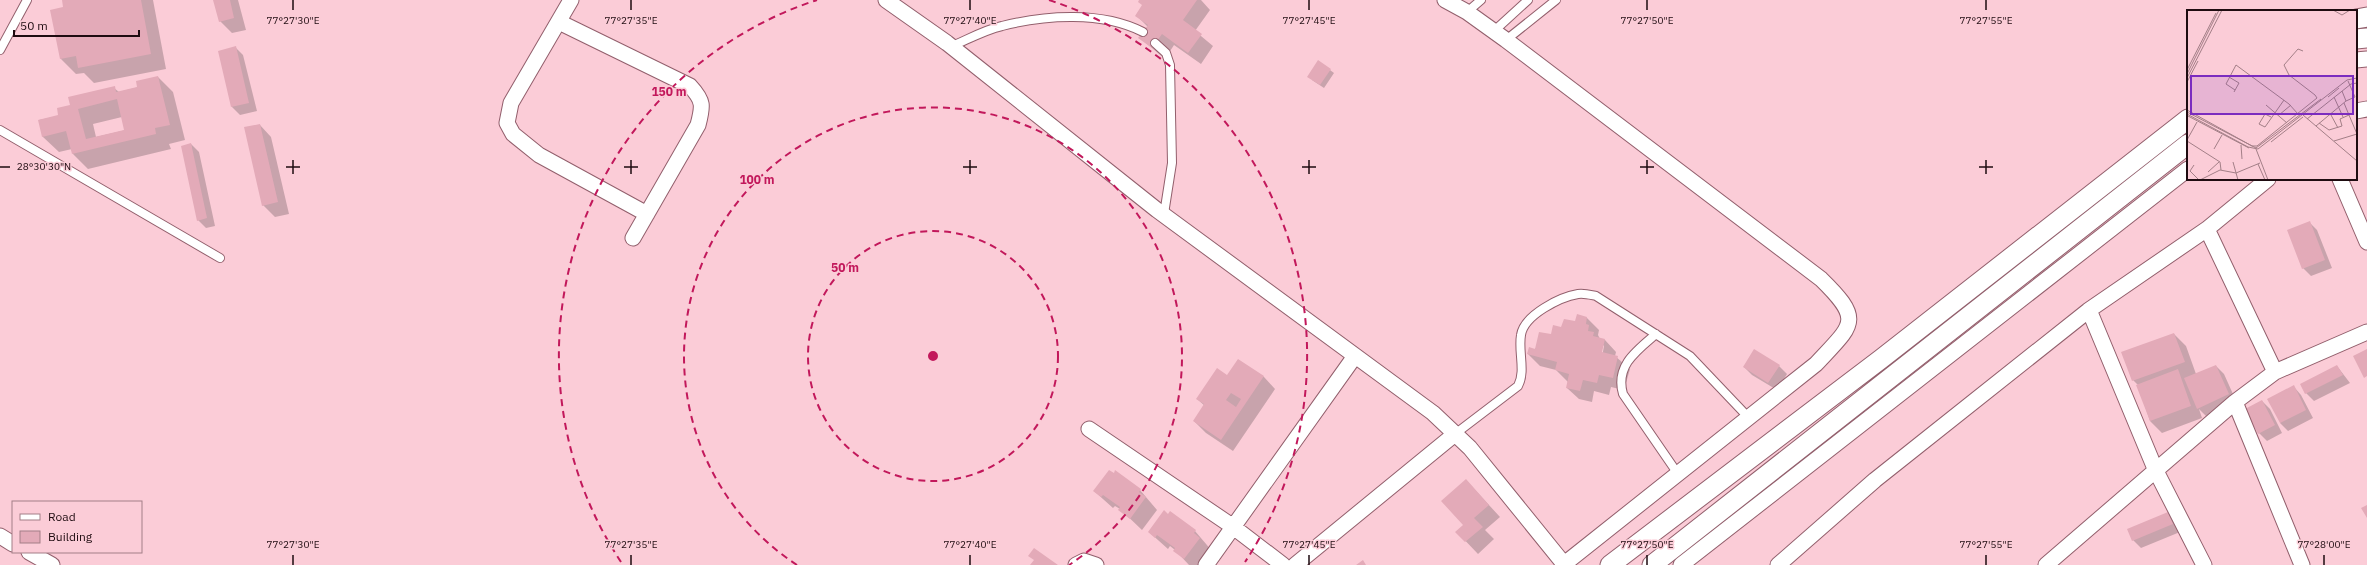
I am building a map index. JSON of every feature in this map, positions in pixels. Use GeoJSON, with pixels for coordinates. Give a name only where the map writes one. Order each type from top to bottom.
{"type":"FeatureCollection","features":[{"type":"Feature","properties":{"kind":"street"},"geometry":{"type":"LineString","coordinates":[[571,0],[511,103],[507,123],[513,134],[539,155],[647,214]]}},
{"type":"Feature","properties":{"kind":"street"},"geometry":{"type":"LineString","coordinates":[[886,0],[950,47],[1164,214],[1433,413],[1470,448],[1563,564],[1816,364],[1842,336],[1849,320],[1848,309],[1838,296],[1820,278],[1506,40],[1467,12],[1445,0]]}},
{"type":"Feature","properties":{"kind":"street"},"geometry":{"type":"LineString","coordinates":[[2357,19],[2367,17]]}},
{"type":"Feature","properties":{"kind":"street"},"geometry":{"type":"LineString","coordinates":[[559,22],[690,86],[699,96],[703,107],[698,125],[633,238]]}},
{"type":"Feature","properties":{"kind":"street"},"geometry":{"type":"LineString","coordinates":[[2357,39],[2367,38]]}},
{"type":"Feature","properties":{"kind":"street"},"geometry":{"type":"LineString","coordinates":[[2357,60],[2367,59]]}},
{"type":"Feature","properties":{"kind":"street"},"geometry":{"type":"LineString","coordinates":[[2357,111],[2367,109]]}},
{"type":"Feature","properties":{"kind":"street"},"geometry":{"type":"LineString","coordinates":[[1610,565],[1881,359],[2187,120]]}},
{"type":"Feature","properties":{"kind":"street"},"geometry":{"type":"LineString","coordinates":[[1652,565],[2187,145]]}},
{"type":"Feature","properties":{"kind":"street"},"geometry":{"type":"LineString","coordinates":[[1682,565],[2187,170]]}},
{"type":"Feature","properties":{"kind":"street"},"geometry":{"type":"LineString","coordinates":[[1778,565],[1875,480],[2089,310],[2207,229],[2267,180]]}},
{"type":"Feature","properties":{"kind":"street"},"geometry":{"type":"LineString","coordinates":[[2340,180],[2367,242]]}},
{"type":"Feature","properties":{"kind":"street"},"geometry":{"type":"LineString","coordinates":[[2207,229],[2275,372]]}},
{"type":"Feature","properties":{"kind":"street"},"geometry":{"type":"LineString","coordinates":[[2089,310],[2156,471],[2204,565]]}},
{"type":"Feature","properties":{"kind":"street"},"geometry":{"type":"LineString","coordinates":[[2046,565],[2235,402],[2275,372],[2367,332]]}},
{"type":"Feature","properties":{"kind":"street"},"geometry":{"type":"LineString","coordinates":[[1206,565],[1232,526],[1355,356]]}},
{"type":"Feature","properties":{"kind":"street"},"geometry":{"type":"LineString","coordinates":[[2235,402],[2302,565]]}},
{"type":"Feature","properties":{"kind":"street"},"geometry":{"type":"LineString","coordinates":[[1089,429],[1232,526],[1283,565]]}},
{"type":"Feature","properties":{"kind":"street"},"geometry":{"type":"LineString","coordinates":[[1295,565],[1455,434]]}},
{"type":"Feature","properties":{"kind":"street"},"geometry":{"type":"LineString","coordinates":[[0,536],[12,543]]}},
{"type":"Feature","properties":{"kind":"street"},"geometry":{"type":"LineString","coordinates":[[31,553],[52,565]]}},
{"type":"Feature","properties":{"kind":"street"},"geometry":{"type":"LineString","coordinates":[[1076,565],[1084,561],[1096,565]]}},
{"type":"Feature","properties":{"kind":"lane"},"geometry":{"type":"LineString","coordinates":[[0,50],[27,0]]}},
{"type":"Feature","properties":{"kind":"lane"},"geometry":{"type":"LineString","coordinates":[[1467,12],[1481,0]]}},
{"type":"Feature","properties":{"kind":"lane"},"geometry":{"type":"LineString","coordinates":[[1493,32],[1528,0]]}},
{"type":"Feature","properties":{"kind":"lane"},"geometry":{"type":"LineString","coordinates":[[1506,40],[1556,0]]}},
{"type":"Feature","properties":{"kind":"lane"},"geometry":{"type":"LineString","coordinates":[[950,47],[1001,26],[1060,18],[1106,20],[1131,26],[1143,32]]}},
{"type":"Feature","properties":{"kind":"lane"},"geometry":{"type":"LineString","coordinates":[[1156,43],[1166,53],[1170,66],[1172,163],[1164,214]]}},
{"type":"Feature","properties":{"kind":"lane"},"geometry":{"type":"LineString","coordinates":[[0,130],[220,258]]}},
{"type":"Feature","properties":{"kind":"lane"},"geometry":{"type":"LineString","coordinates":[[1455,434],[1518,386],[1521,376],[1521,336],[1523,327],[1539,311],[1564,297],[1580,294],[1596,296],[1690,356],[1749,418]]}},
{"type":"Feature","properties":{"kind":"lane"},"geometry":{"type":"LineString","coordinates":[[1656,334],[1633,353],[1622,370],[1620,384],[1623,394],[1678,474]]}},
{"type":"Feature","properties":{"kind":"building"},"geometry":{"type":"Polygon","coordinates":[[[62,0],[141,0],[151,54],[78,68],[76,56],[60,59],[50,10],[63,7],[62,0]]]}},
{"type":"Feature","properties":{"kind":"building"},"geometry":{"type":"Polygon","coordinates":[[[213,0],[230,0],[234,18],[219,22],[213,0]]]}},
{"type":"Feature","properties":{"kind":"building"},"geometry":{"type":"Polygon","coordinates":[[[1139,0],[1197,0],[1183,20],[1202,34],[1188,53],[1162,34],[1152,48],[1138,38],[1148,25],[1135,16],[1142,5],[1138,2],[1139,0]]]}},
{"type":"Feature","properties":{"kind":"building"},"geometry":{"type":"Polygon","coordinates":[[[236,46],[249,103],[231,107],[218,51],[236,46]]]}},
{"type":"Feature","properties":{"kind":"building"},"geometry":{"type":"Polygon","coordinates":[[[1318,60],[1331,69],[1320,85],[1307,77],[1318,60]]]}},
{"type":"Feature","properties":{"kind":"building"},"geometry":{"type":"Polygon","coordinates":[[[158,76],[170,125],[155,128],[156,134],[72,154],[66,131],[42,137],[38,120],[58,115],[57,108],[70,105],[68,97],[115,86],[116,92],[137,87],[136,81],[158,76]],[[117,99],[78,109],[86,139],[124,130],[117,99]]]}},
{"type":"Feature","properties":{"kind":"building"},"geometry":{"type":"Polygon","coordinates":[[[260,124],[278,202],[262,206],[244,127],[260,124]]]}},
{"type":"Feature","properties":{"kind":"building"},"geometry":{"type":"Polygon","coordinates":[[[191,143],[207,218],[197,221],[181,146],[191,143]]]}},
{"type":"Feature","properties":{"kind":"building"},"geometry":{"type":"Polygon","coordinates":[[[2310,221],[2325,260],[2302,269],[2287,230],[2310,221]]]}},
{"type":"Feature","properties":{"kind":"building"},"geometry":{"type":"Polygon","coordinates":[[[1577,314],[1587,317],[1586,324],[1589,325],[1588,331],[1594,332],[1593,336],[1605,339],[1602,352],[1618,356],[1613,378],[1599,375],[1597,383],[1583,380],[1580,391],[1566,388],[1569,374],[1555,370],[1557,362],[1527,354],[1529,347],[1535,349],[1539,332],[1551,334],[1553,325],[1561,327],[1564,319],[1575,321],[1577,314]]]}},
{"type":"Feature","properties":{"kind":"building"},"geometry":{"type":"Polygon","coordinates":[[[2174,333],[2185,362],[2132,381],[2121,352],[2174,333]]]}},
{"type":"Feature","properties":{"kind":"building"},"geometry":{"type":"Polygon","coordinates":[[[1754,349],[1780,365],[1768,383],[1743,367],[1754,349]]]}},
{"type":"Feature","properties":{"kind":"building"},"geometry":{"type":"Polygon","coordinates":[[[2367,349],[2367,376],[2364,378],[2353,356],[2367,349]]]}},
{"type":"Feature","properties":{"kind":"building"},"geometry":{"type":"Polygon","coordinates":[[[1238,359],[1264,376],[1221,440],[1193,421],[1204,404],[1196,399],[1217,368],[1227,375],[1238,359]],[[1231,393],[1226,400],[1236,407],[1241,399],[1231,393]]]}},
{"type":"Feature","properties":{"kind":"building"},"geometry":{"type":"Polygon","coordinates":[[[2216,365],[2229,394],[2197,409],[2184,378],[2216,365]]]}},
{"type":"Feature","properties":{"kind":"building"},"geometry":{"type":"Polygon","coordinates":[[[2337,365],[2343,375],[2305,394],[2300,384],[2337,365]]]}},
{"type":"Feature","properties":{"kind":"building"},"geometry":{"type":"Polygon","coordinates":[[[2178,369],[2191,406],[2150,421],[2136,385],[2178,369]]]}},
{"type":"Feature","properties":{"kind":"building"},"geometry":{"type":"Polygon","coordinates":[[[2294,385],[2306,410],[2280,423],[2267,399],[2294,385]]]}},
{"type":"Feature","properties":{"kind":"building"},"geometry":{"type":"Polygon","coordinates":[[[2262,400],[2275,425],[2258,434],[2245,409],[2262,400]]]}},
{"type":"Feature","properties":{"kind":"building"},"geometry":{"type":"Polygon","coordinates":[[[1109,470],[1114,473],[1115,470],[1141,489],[1139,492],[1146,497],[1130,519],[1118,510],[1120,507],[1103,495],[1101,497],[1093,491],[1109,470]]]}},
{"type":"Feature","properties":{"kind":"building"},"geometry":{"type":"Polygon","coordinates":[[[1466,479],[1489,505],[1474,518],[1483,527],[1465,542],[1455,532],[1463,525],[1441,501],[1466,479]]]}},
{"type":"Feature","properties":{"kind":"building"},"geometry":{"type":"Polygon","coordinates":[[[2367,505],[2367,518],[2361,508],[2367,505]]]}},
{"type":"Feature","properties":{"kind":"building"},"geometry":{"type":"Polygon","coordinates":[[[1164,510],[1168,514],[1170,511],[1196,530],[1194,533],[1200,538],[1184,559],[1173,551],[1175,548],[1157,535],[1155,538],[1148,532],[1164,510]]]}},
{"type":"Feature","properties":{"kind":"building"},"geometry":{"type":"Polygon","coordinates":[[[2168,512],[2173,524],[2132,541],[2127,529],[2168,512]]]}},
{"type":"Feature","properties":{"kind":"building"},"geometry":{"type":"Polygon","coordinates":[[[1034,548],[1058,565],[1030,565],[1034,560],[1028,556],[1034,548]]]}},
{"type":"Feature","properties":{"kind":"building"},"geometry":{"type":"Polygon","coordinates":[[[1363,560],[1366,565],[1356,565],[1363,560]]]}}]}
